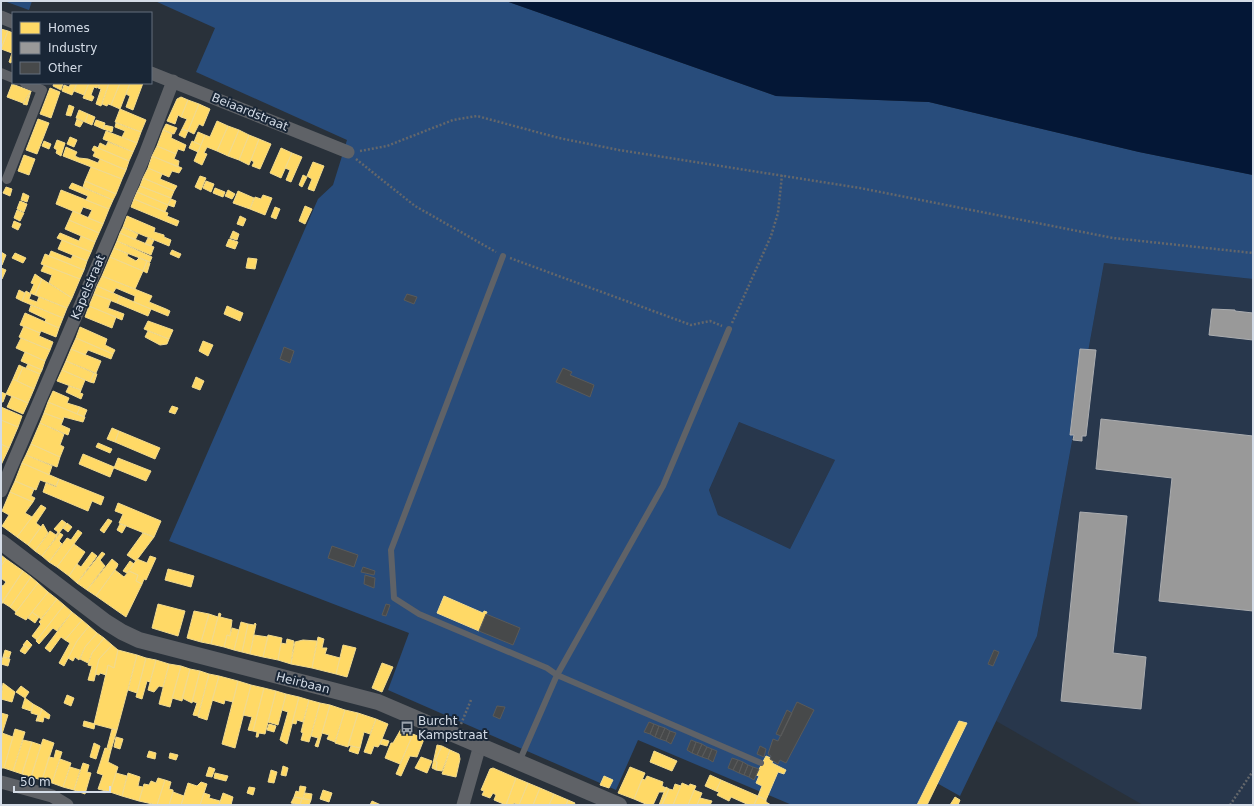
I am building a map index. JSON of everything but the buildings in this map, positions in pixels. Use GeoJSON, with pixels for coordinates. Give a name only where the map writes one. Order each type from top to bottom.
{"type":"FeatureCollection","features":[{"type":"Feature","properties":{"kind":"street"},"geometry":{"type":"LineString","coordinates":[[1,17],[12,22]]}},
{"type":"Feature","properties":{"kind":"street","name":"Beiaardstraat"},"geometry":{"type":"LineString","coordinates":[[152,73],[348,152]]}},
{"type":"Feature","properties":{"kind":"street"},"geometry":{"type":"LineString","coordinates":[[1,74],[12,78]]}},
{"type":"Feature","properties":{"kind":"street","name":"Kapelstraat"},"geometry":{"type":"LineString","coordinates":[[1,491],[144,157],[172,81]]}},
{"type":"Feature","properties":{"kind":"street"},"geometry":{"type":"LineString","coordinates":[[7,179],[42,90],[27,84]]}},
{"type":"Feature","properties":{"kind":"street","name":"Heirbaan"},"geometry":{"type":"LineString","coordinates":[[1,542],[106,622],[139,640],[378,702],[618,805]]}},
{"type":"Feature","properties":{"kind":"street"},"geometry":{"type":"LineString","coordinates":[[464,805],[480,745]]}},
{"type":"Feature","properties":{"kind":"street"},"geometry":{"type":"LineString","coordinates":[[1,782],[52,796],[67,805]]}},
{"type":"Feature","properties":{"kind":"lane"},"geometry":{"type":"LineString","coordinates":[[503,256],[391,550],[394,598],[418,614],[547,668],[557,675],[761,763]]}},
{"type":"Feature","properties":{"kind":"lane"},"geometry":{"type":"LineString","coordinates":[[519,762],[557,675],[663,486],[729,329]]}},
{"type":"Feature","properties":{"kind":"path"},"geometry":{"type":"LineString","coordinates":[[348,152],[387,146],[453,120],[477,116],[560,138],[612,148],[860,188],[1113,238],[1253,253]]}},
{"type":"Feature","properties":{"kind":"path"},"geometry":{"type":"LineString","coordinates":[[348,152],[415,206],[503,256],[691,325],[710,321],[729,329],[771,236],[778,213],[782,175]]}},
{"type":"Feature","properties":{"kind":"path"},"geometry":{"type":"LineString","coordinates":[[459,728],[471,700]]}},
{"type":"Feature","properties":{"kind":"path"},"geometry":{"type":"LineString","coordinates":[[1230,805],[1253,771]]}},
{"type":"Feature","properties":{"kind":"shaded area"},"geometry":{"type":"Polygon","coordinates":[[[4,1],[32,1],[29,10],[4,1]]]}},
{"type":"Feature","properties":{"kind":"shaded area"},"geometry":{"type":"Polygon","coordinates":[[[155,1],[506,1],[776,96],[929,102],[1139,152],[1253,175],[1253,279],[1104,263],[1037,636],[960,796],[935,782],[924,805],[792,805],[638,740],[616,790],[388,690],[409,633],[169,541],[318,199],[333,185],[347,140],[196,72],[215,28],[155,1]],[[739,422],[709,490],[718,515],[790,549],[835,460],[739,422]]]}},
{"type":"Feature","properties":{"kind":"shaded area"},"geometry":{"type":"Polygon","coordinates":[[[506,1],[1253,1],[1253,175],[1139,152],[929,102],[776,96],[506,1]]]}},
{"type":"Feature","properties":{"kind":"shaded area"},"geometry":{"type":"Polygon","coordinates":[[[1104,263],[1253,279],[1253,805],[1143,805],[996,721],[1037,636],[1104,263]]]}},
{"type":"Feature","properties":{"kind":"shaded area"},"geometry":{"type":"Polygon","coordinates":[[[739,422],[835,460],[790,549],[718,515],[709,490],[739,422]]]}},
{"type":"Feature","properties":{"kind":"place","name":"Burcht Kampstraat"},"geometry":{"type":"Point","coordinates":[407,728]}}]}
